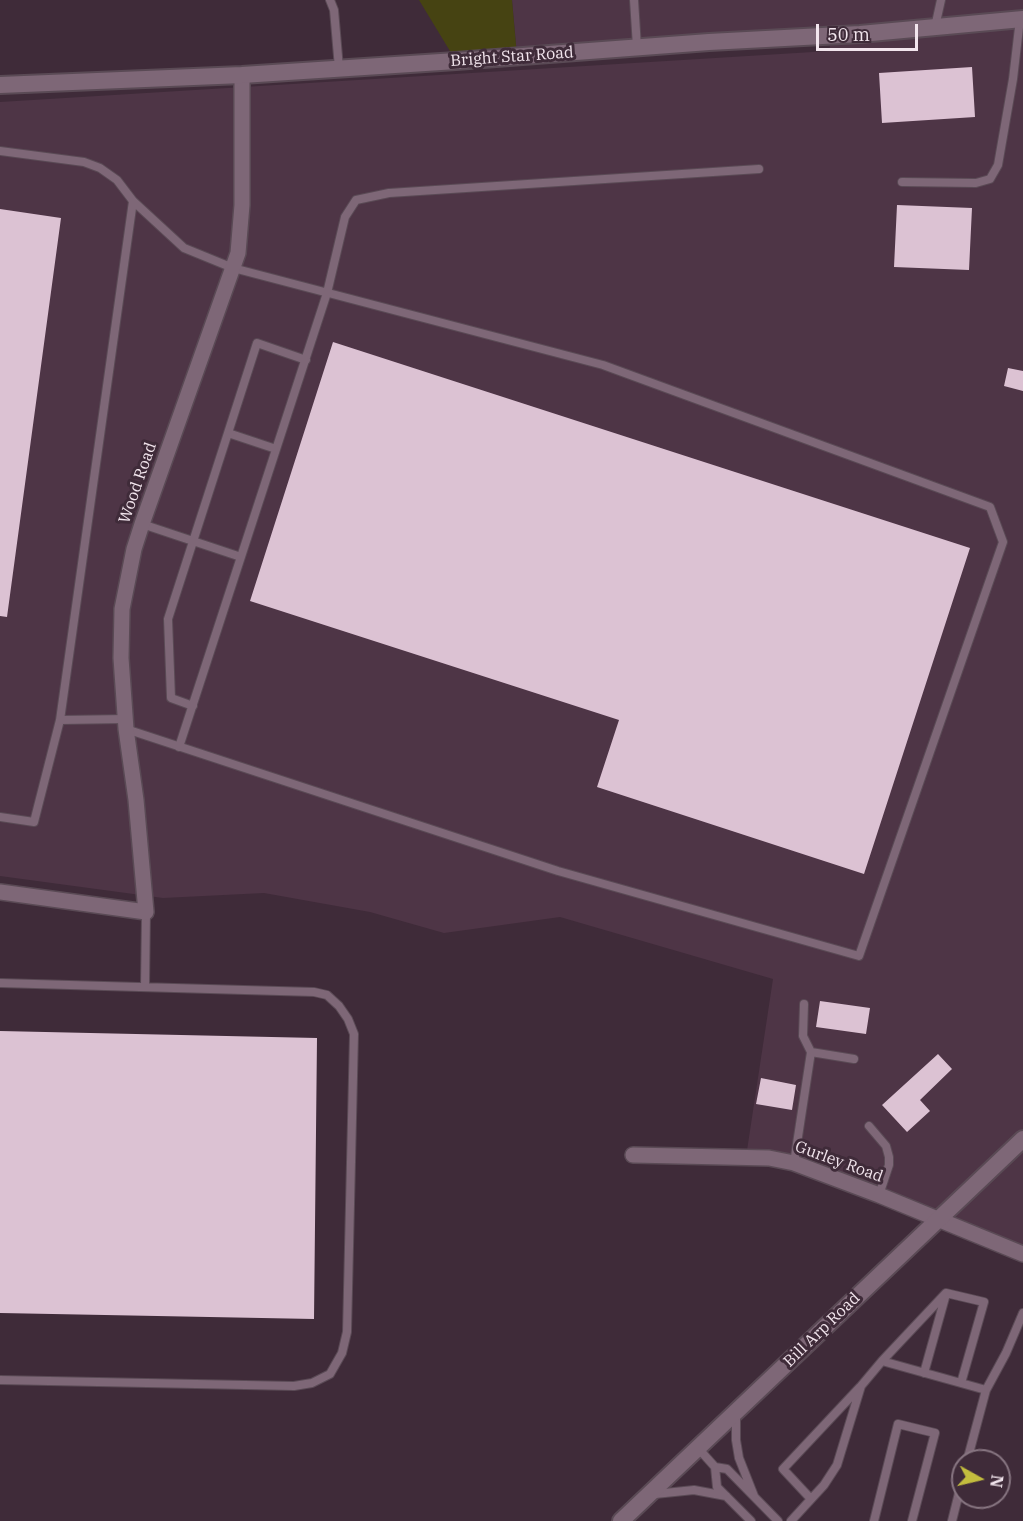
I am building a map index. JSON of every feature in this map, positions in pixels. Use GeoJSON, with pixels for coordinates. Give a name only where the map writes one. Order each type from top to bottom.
{"type":"FeatureCollection","features":[{"type":"Feature","properties":{"kind":"street","name":"Bright Star Road"},"geometry":{"type":"LineString","coordinates":[[0,85],[242,75],[842,35],[1022,19]]}},
{"type":"Feature","properties":{"kind":"street","name":"Wood Road"},"geometry":{"type":"LineString","coordinates":[[146,912],[136,800],[126,724],[121,658],[122,609],[134,549],[142,524],[238,253],[242,205],[242,75]]}},
{"type":"Feature","properties":{"kind":"street"},"geometry":{"type":"LineString","coordinates":[[0,892],[146,912]]}},
{"type":"Feature","properties":{"kind":"street","name":"Bill Arp Road"},"geometry":{"type":"LineString","coordinates":[[621,1521],[1023,1139]]}},
{"type":"Feature","properties":{"kind":"street","name":"Gurley Road"},"geometry":{"type":"LineString","coordinates":[[633,1155],[769,1158],[794,1163],[1023,1254]]}},
{"type":"Feature","properties":{"kind":"lane"},"geometry":{"type":"LineString","coordinates":[[330,0],[334,10],[339,68]]}},
{"type":"Feature","properties":{"kind":"lane"},"geometry":{"type":"LineString","coordinates":[[634,0],[637,48]]}},
{"type":"Feature","properties":{"kind":"lane"},"geometry":{"type":"LineString","coordinates":[[934,27],[941,0]]}},
{"type":"Feature","properties":{"kind":"lane"},"geometry":{"type":"LineString","coordinates":[[902,182],[976,183],[990,179],[998,165],[1022,19]]}},
{"type":"Feature","properties":{"kind":"lane"},"geometry":{"type":"LineString","coordinates":[[0,151],[92,165],[117,180],[133,201],[184,249],[233,268],[603,365],[990,507],[1003,542],[859,956],[558,870],[179,747],[126,724],[60,720]]}},
{"type":"Feature","properties":{"kind":"lane"},"geometry":{"type":"LineString","coordinates":[[179,747],[327,293],[345,217],[356,200],[389,193],[759,169]]}},
{"type":"Feature","properties":{"kind":"lane"},"geometry":{"type":"LineString","coordinates":[[0,817],[34,822],[60,720],[133,201]]}},
{"type":"Feature","properties":{"kind":"lane"},"geometry":{"type":"LineString","coordinates":[[193,706],[171,698],[168,619],[256,343],[306,360]]}},
{"type":"Feature","properties":{"kind":"lane"},"geometry":{"type":"LineString","coordinates":[[228,433],[276,449]]}},
{"type":"Feature","properties":{"kind":"lane"},"geometry":{"type":"LineString","coordinates":[[142,524],[241,556]]}},
{"type":"Feature","properties":{"kind":"lane"},"geometry":{"type":"LineString","coordinates":[[145,987],[146,912]]}},
{"type":"Feature","properties":{"kind":"lane"},"geometry":{"type":"LineString","coordinates":[[0,983],[314,992],[327,995],[348,1019],[354,1034],[347,1332],[342,1353],[330,1374],[312,1383],[294,1386],[0,1380]]}},
{"type":"Feature","properties":{"kind":"lane"},"geometry":{"type":"LineString","coordinates":[[794,1163],[811,1052],[803,1036],[804,1004]]}},
{"type":"Feature","properties":{"kind":"lane"},"geometry":{"type":"LineString","coordinates":[[811,1052],[854,1059]]}},
{"type":"Feature","properties":{"kind":"lane"},"geometry":{"type":"LineString","coordinates":[[869,1126],[886,1146],[889,1157],[889,1165],[879,1195]]}},
{"type":"Feature","properties":{"kind":"lane"},"geometry":{"type":"LineString","coordinates":[[811,1498],[783,1469],[946,1293]]}},
{"type":"Feature","properties":{"kind":"lane"},"geometry":{"type":"LineString","coordinates":[[924,1373],[946,1293]]}},
{"type":"Feature","properties":{"kind":"lane"},"geometry":{"type":"LineString","coordinates":[[946,1293],[984,1302],[961,1383]]}},
{"type":"Feature","properties":{"kind":"lane"},"geometry":{"type":"LineString","coordinates":[[970,1449],[986,1390],[1006,1353],[1023,1313]]}},
{"type":"Feature","properties":{"kind":"lane"},"geometry":{"type":"LineString","coordinates":[[882,1361],[986,1390]]}},
{"type":"Feature","properties":{"kind":"lane"},"geometry":{"type":"LineString","coordinates":[[791,1521],[824,1485],[837,1464],[861,1386]]}},
{"type":"Feature","properties":{"kind":"lane"},"geometry":{"type":"LineString","coordinates":[[736,1411],[736,1440],[754,1496]]}},
{"type":"Feature","properties":{"kind":"lane"},"geometry":{"type":"LineString","coordinates":[[874,1521],[898,1424],[935,1433],[912,1521]]}},
{"type":"Feature","properties":{"kind":"lane"},"geometry":{"type":"LineString","coordinates":[[698,1448],[715,1467],[717,1487],[751,1521]]}},
{"type":"Feature","properties":{"kind":"lane"},"geometry":{"type":"LineString","coordinates":[[715,1467],[727,1469],[778,1521]]}},
{"type":"Feature","properties":{"kind":"lane"},"geometry":{"type":"LineString","coordinates":[[648,1495],[694,1490],[726,1496]]}},
{"type":"Feature","properties":{"kind":"shaded area"},"geometry":{"type":"Polygon","coordinates":[[[419,0],[512,0],[517,56],[456,61],[419,0]]]}},
{"type":"Feature","properties":{"kind":"shaded area"},"geometry":{"type":"Polygon","coordinates":[[[512,0],[1023,0],[1023,1252],[794,1163],[746,1157],[773,979],[560,917],[444,933],[370,912],[264,893],[163,898],[0,876],[0,102],[829,51],[832,36],[517,56],[512,0]]]}},
{"type":"Feature","properties":{"kind":"building"},"geometry":{"type":"Polygon","coordinates":[[[972,67],[975,117],[882,123],[879,73],[972,67]]]}},
{"type":"Feature","properties":{"kind":"building"},"geometry":{"type":"Polygon","coordinates":[[[897,205],[972,208],[969,270],[894,267],[897,205]]]}},
{"type":"Feature","properties":{"kind":"building"},"geometry":{"type":"Polygon","coordinates":[[[0,209],[61,218],[7,617],[0,616],[0,209]]]}},
{"type":"Feature","properties":{"kind":"building"},"geometry":{"type":"Polygon","coordinates":[[[333,342],[970,548],[864,874],[597,787],[619,720],[250,601],[333,342]]]}},
{"type":"Feature","properties":{"kind":"building"},"geometry":{"type":"Polygon","coordinates":[[[1008,368],[1023,371],[1023,391],[1004,386],[1008,368]]]}},
{"type":"Feature","properties":{"kind":"building"},"geometry":{"type":"Polygon","coordinates":[[[820,1001],[870,1008],[866,1034],[816,1027],[820,1001]]]}},
{"type":"Feature","properties":{"kind":"building"},"geometry":{"type":"Polygon","coordinates":[[[0,1031],[317,1038],[314,1319],[0,1313],[0,1031]]]}},
{"type":"Feature","properties":{"kind":"building"},"geometry":{"type":"Polygon","coordinates":[[[938,1054],[952,1069],[920,1100],[930,1111],[907,1132],[882,1105],[938,1054]]]}},
{"type":"Feature","properties":{"kind":"building"},"geometry":{"type":"Polygon","coordinates":[[[761,1078],[796,1085],[792,1110],[756,1104],[761,1078]]]}}]}
